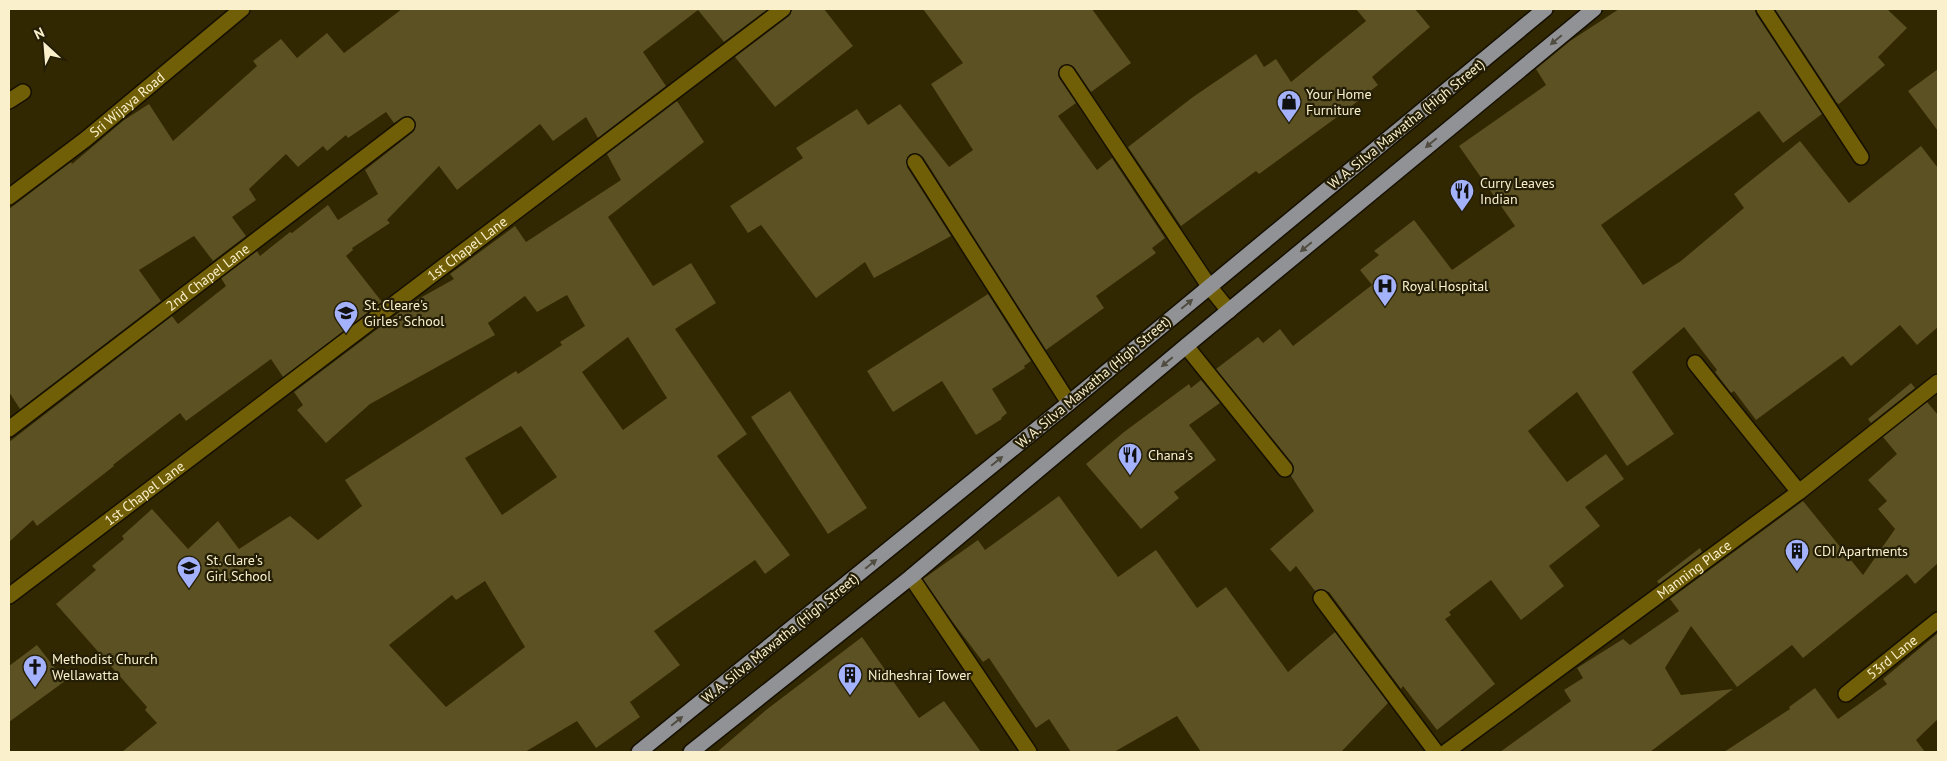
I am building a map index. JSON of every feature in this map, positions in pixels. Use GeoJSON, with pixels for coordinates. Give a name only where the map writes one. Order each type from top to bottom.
{"type":"FeatureCollection","features":[{"type":"Feature","properties":{"kind":"main road","name":"W. A. Silva Mawatha (High Street)"},"geometry":{"type":"LineString","coordinates":[[639,752],[1069,403],[1545,9]]}},
{"type":"Feature","properties":{"kind":"main road"},"geometry":{"type":"LineString","coordinates":[[690,752],[911,577],[1186,346],[1594,9]]}},
{"type":"Feature","properties":{"kind":"street","name":"Sri Wijaya Road"},"geometry":{"type":"LineString","coordinates":[[9,197],[86,139],[242,9]]}},
{"type":"Feature","properties":{"kind":"street","name":"1st Chapel Lane"},"geometry":{"type":"LineString","coordinates":[[9,596],[783,9]]}},
{"type":"Feature","properties":{"kind":"street"},"geometry":{"type":"LineString","coordinates":[[1764,9],[1861,157]]}},
{"type":"Feature","properties":{"kind":"street"},"geometry":{"type":"LineString","coordinates":[[1067,73],[1208,286],[1230,311]]}},
{"type":"Feature","properties":{"kind":"street"},"geometry":{"type":"LineString","coordinates":[[9,101],[23,92]]}},
{"type":"Feature","properties":{"kind":"street","name":"2nd Chapel Lane"},"geometry":{"type":"LineString","coordinates":[[9,429],[407,125]]}},
{"type":"Feature","properties":{"kind":"street"},"geometry":{"type":"LineString","coordinates":[[915,162],[1069,403]]}},
{"type":"Feature","properties":{"kind":"street"},"geometry":{"type":"LineString","coordinates":[[1186,346],[1285,470]]}},
{"type":"Feature","properties":{"kind":"street"},"geometry":{"type":"LineString","coordinates":[[1695,363],[1799,492]]}},
{"type":"Feature","properties":{"kind":"street","name":"Manning Place"},"geometry":{"type":"LineString","coordinates":[[1446,752],[1799,492],[1938,382]]}},
{"type":"Feature","properties":{"kind":"street"},"geometry":{"type":"LineString","coordinates":[[911,577],[1029,752]]}},
{"type":"Feature","properties":{"kind":"street"},"geometry":{"type":"LineString","coordinates":[[1321,598],[1436,752]]}},
{"type":"Feature","properties":{"kind":"street","name":"53rd Lane"},"geometry":{"type":"LineString","coordinates":[[1846,694],[1938,620]]}},
{"type":"Feature","properties":{"kind":"building"},"geometry":{"type":"Polygon","coordinates":[[[402,9],[768,9],[724,42],[698,10],[643,52],[666,86],[598,138],[586,117],[553,141],[540,124],[457,190],[439,166],[387,220],[390,223],[352,248],[353,250],[346,256],[382,302],[283,377],[271,359],[186,421],[180,413],[37,526],[33,520],[9,542],[9,442],[172,316],[178,324],[226,286],[221,278],[257,251],[260,256],[328,205],[338,220],[378,194],[365,170],[413,132],[416,123],[411,117],[406,116],[394,123],[386,112],[348,138],[346,135],[327,151],[323,146],[298,167],[286,154],[249,189],[256,200],[232,217],[246,236],[213,261],[194,236],[139,270],[161,301],[20,409],[9,392],[9,209],[71,162],[72,164],[124,120],[149,104],[173,141],[257,66],[253,61],[281,39],[297,58],[327,33],[344,53],[402,9]]]}},
{"type":"Feature","properties":{"kind":"building"},"geometry":{"type":"Polygon","coordinates":[[[792,9],[824,9],[853,46],[775,107],[735,57],[789,16],[792,9]]]}},
{"type":"Feature","properties":{"kind":"building"},"geometry":{"type":"Polygon","coordinates":[[[923,9],[1092,9],[1131,63],[1091,92],[1074,67],[1067,64],[1061,66],[1058,73],[1059,78],[1076,103],[1058,116],[1097,170],[1112,158],[1165,238],[1152,248],[1156,253],[1096,296],[1104,308],[1046,350],[923,157],[919,154],[910,154],[907,158],[907,167],[951,236],[874,278],[865,262],[816,298],[761,225],[748,233],[730,206],[803,158],[796,148],[857,109],[868,125],[900,104],[949,167],[973,150],[931,84],[963,63],[923,9]]]}},
{"type":"Feature","properties":{"kind":"building"},"geometry":{"type":"Polygon","coordinates":[[[1356,9],[1415,9],[1430,27],[1372,77],[1378,85],[1259,174],[1256,171],[1181,226],[1128,147],[1193,97],[1256,54],[1264,67],[1276,59],[1291,82],[1366,21],[1356,9]]]}},
{"type":"Feature","properties":{"kind":"building"},"geometry":{"type":"Polygon","coordinates":[[[1619,9],[1755,9],[1756,14],[1822,114],[1783,143],[1759,111],[1601,225],[1643,285],[1681,261],[1744,208],[1734,194],[1800,141],[1849,203],[1921,146],[1938,168],[1938,327],[1917,345],[1900,325],[1851,366],[1843,356],[1756,420],[1734,391],[1731,393],[1715,372],[1717,370],[1684,327],[1632,372],[1674,434],[1627,466],[1577,392],[1528,431],[1567,482],[1606,454],[1624,479],[1585,507],[1600,526],[1549,566],[1564,586],[1521,620],[1491,580],[1449,612],[1451,615],[1445,619],[1495,684],[1437,730],[1403,686],[1401,689],[1329,592],[1320,589],[1315,591],[1296,566],[1290,572],[1270,549],[1314,511],[1291,476],[1294,468],[1292,463],[1216,369],[1258,337],[1263,343],[1280,329],[1293,346],[1372,285],[1360,270],[1379,255],[1374,251],[1414,220],[1452,270],[1515,226],[1459,146],[1546,85],[1536,69],[1570,41],[1619,9]]]}},
{"type":"Feature","properties":{"kind":"building"},"geometry":{"type":"Polygon","coordinates":[[[1775,9],[1887,9],[1907,28],[1878,57],[1885,65],[1839,104],[1775,9]]]}},
{"type":"Feature","properties":{"kind":"building"},"geometry":{"type":"Polygon","coordinates":[[[1938,69],[1938,131],[1908,91],[1938,69]]]}},
{"type":"Feature","properties":{"kind":"building"},"geometry":{"type":"Polygon","coordinates":[[[677,101],[704,142],[608,217],[653,286],[691,263],[716,303],[675,329],[747,434],[717,456],[790,555],[765,574],[755,560],[654,631],[680,665],[630,702],[640,717],[596,748],[577,721],[525,752],[122,752],[157,723],[145,710],[147,707],[56,604],[96,570],[92,566],[124,539],[122,536],[152,509],[188,549],[218,521],[239,549],[290,516],[318,540],[362,506],[345,480],[516,371],[518,374],[562,345],[560,342],[585,326],[567,295],[537,312],[525,296],[488,323],[495,335],[370,404],[326,443],[297,410],[303,405],[294,392],[413,302],[454,279],[450,274],[515,226],[526,242],[621,180],[607,154],[677,101]],[[628,337],[582,372],[623,430],[667,398],[628,337]],[[521,426],[465,458],[502,515],[557,477],[521,426]],[[485,581],[456,600],[452,595],[389,645],[446,707],[525,647],[485,581]]]}},
{"type":"Feature","properties":{"kind":"building"},"geometry":{"type":"Polygon","coordinates":[[[988,294],[1031,361],[1024,366],[1025,368],[992,389],[1007,413],[1002,419],[976,435],[942,381],[893,412],[867,371],[988,294]]]}},
{"type":"Feature","properties":{"kind":"building"},"geometry":{"type":"Polygon","coordinates":[[[1201,380],[1220,403],[1189,425],[1216,460],[1174,492],[1179,498],[1141,529],[1086,464],[1124,432],[1189,384],[1191,388],[1201,380]]]}},
{"type":"Feature","properties":{"kind":"building"},"geometry":{"type":"Polygon","coordinates":[[[1911,383],[1915,388],[1871,423],[1868,419],[1911,383]]]}},
{"type":"Feature","properties":{"kind":"building"},"geometry":{"type":"Polygon","coordinates":[[[790,391],[867,508],[828,534],[751,417],[790,391]]]}},
{"type":"Feature","properties":{"kind":"building"},"geometry":{"type":"Polygon","coordinates":[[[1927,402],[1938,415],[1938,563],[1915,584],[1907,574],[1803,658],[1792,645],[1737,687],[1691,626],[1665,668],[1681,695],[1733,689],[1650,752],[1500,752],[1571,701],[1564,690],[1583,678],[1577,668],[1623,639],[1630,645],[1679,611],[1670,599],[1803,501],[1863,575],[1895,529],[1878,509],[1887,501],[1868,480],[1897,454],[1883,437],[1927,402]]]}},
{"type":"Feature","properties":{"kind":"building"},"geometry":{"type":"Polygon","coordinates":[[[1059,496],[1118,577],[1156,550],[1197,608],[1226,587],[1288,672],[1335,632],[1388,703],[1341,752],[1201,752],[1177,716],[1114,752],[1071,752],[1049,719],[1036,728],[989,658],[983,662],[923,579],[978,540],[985,550],[1059,496]]]}},
{"type":"Feature","properties":{"kind":"building"},"geometry":{"type":"Polygon","coordinates":[[[1700,548],[1702,552],[1659,584],[1657,581],[1700,548]]]}},
{"type":"Feature","properties":{"kind":"building"},"geometry":{"type":"Polygon","coordinates":[[[1938,633],[1938,719],[1916,740],[1925,752],[1724,752],[1790,709],[1789,707],[1815,688],[1838,719],[1887,684],[1883,679],[1938,633]]]}},
{"type":"Feature","properties":{"kind":"building"},"geometry":{"type":"Polygon","coordinates":[[[862,637],[919,718],[944,701],[981,752],[717,752],[766,710],[862,637]]]}},
{"type":"Feature","properties":{"kind":"building"},"geometry":{"type":"Polygon","coordinates":[[[37,645],[65,681],[9,722],[9,666],[37,645]]]}},
{"type":"Feature","properties":{"kind":"place","name":"Your Home Furniture"},"geometry":{"type":"Point","coordinates":[1289,123]}},
{"type":"Feature","properties":{"kind":"place","name":"Curry Leaves Indian"},"geometry":{"type":"Point","coordinates":[1462,212]}},
{"type":"Feature","properties":{"kind":"place","name":"Royal Hospital"},"geometry":{"type":"Point","coordinates":[1385,307]}},
{"type":"Feature","properties":{"kind":"place","name":"St. Cleare's Girles' School"},"geometry":{"type":"Point","coordinates":[346,334]}},
{"type":"Feature","properties":{"kind":"place","name":"Chana's"},"geometry":{"type":"Point","coordinates":[1130,476]}},
{"type":"Feature","properties":{"kind":"place","name":"CDI Apartments"},"geometry":{"type":"Point","coordinates":[1797,572]}},
{"type":"Feature","properties":{"kind":"place","name":"St. Clare's Girl School"},"geometry":{"type":"Point","coordinates":[189,589]}},
{"type":"Feature","properties":{"kind":"place","name":"Methodist Church Wellawatta"},"geometry":{"type":"Point","coordinates":[35,688]}},
{"type":"Feature","properties":{"kind":"place","name":"Nidheshraj Tower"},"geometry":{"type":"Point","coordinates":[850,696]}}]}
